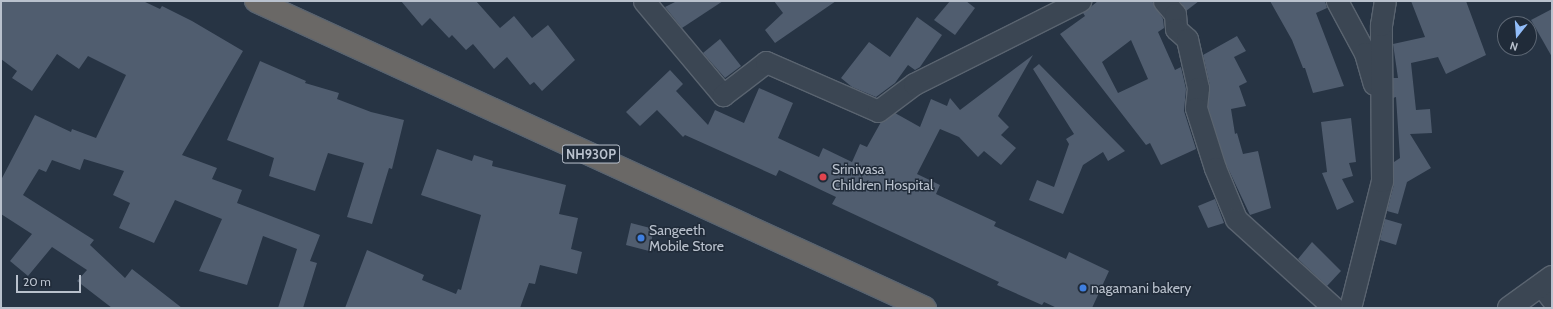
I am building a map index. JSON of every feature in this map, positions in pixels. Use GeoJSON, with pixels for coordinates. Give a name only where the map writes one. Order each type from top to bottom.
{"type":"FeatureCollection","features":[{"type":"Feature","properties":{"kind":"highway","name":"NH930P"},"geometry":{"type":"LineString","coordinates":[[256,1],[925,308]]}},
{"type":"Feature","properties":{"kind":"street"},"geometry":{"type":"LineString","coordinates":[[644,1],[723,95],[766,62],[878,111],[914,84],[1080,1]]}},
{"type":"Feature","properties":{"kind":"street"},"geometry":{"type":"LineString","coordinates":[[1164,1],[1175,14],[1176,29],[1187,39],[1198,88],[1196,108],[1215,168],[1236,219],[1334,308]]}},
{"type":"Feature","properties":{"kind":"street"},"geometry":{"type":"LineString","coordinates":[[1337,1],[1365,53],[1381,110]]}},
{"type":"Feature","properties":{"kind":"street"},"geometry":{"type":"LineString","coordinates":[[1350,308],[1382,181],[1380,25],[1385,1]]}},
{"type":"Feature","properties":{"kind":"street"},"geometry":{"type":"LineString","coordinates":[[1509,308],[1548,287]]}},
{"type":"Feature","properties":{"kind":"building"},"geometry":{"type":"Polygon","coordinates":[[[1,1],[143,1],[160,9],[162,6],[192,21],[243,51],[182,155],[217,168],[212,179],[242,190],[237,203],[320,235],[310,261],[317,263],[303,308],[278,308],[297,249],[263,236],[247,285],[199,271],[222,219],[175,200],[154,243],[119,228],[130,203],[113,195],[124,171],[84,159],[80,170],[52,160],[46,172],[39,169],[23,195],[94,240],[90,245],[125,278],[132,269],[182,308],[112,308],[77,281],[87,270],[52,247],[28,276],[10,261],[32,234],[1,214],[1,180],[35,115],[71,132],[72,129],[96,138],[126,75],[88,56],[79,69],[57,54],[32,91],[12,78],[17,71],[1,59],[1,1]]]}},
{"type":"Feature","properties":{"kind":"building"},"geometry":{"type":"Polygon","coordinates":[[[401,1],[476,1],[500,28],[514,16],[532,38],[548,25],[575,60],[542,91],[534,82],[530,85],[507,57],[494,69],[473,44],[466,50],[452,35],[449,38],[430,18],[422,26],[401,1]]]}},
{"type":"Feature","properties":{"kind":"building"},"geometry":{"type":"Polygon","coordinates":[[[677,1],[723,1],[682,28],[665,7],[677,1]]]}},
{"type":"Feature","properties":{"kind":"building"},"geometry":{"type":"Polygon","coordinates":[[[774,1],[836,1],[775,43],[765,30],[783,13],[774,1]]]}},
{"type":"Feature","properties":{"kind":"building"},"geometry":{"type":"Polygon","coordinates":[[[950,1],[966,1],[975,8],[955,35],[934,20],[950,1]]]}},
{"type":"Feature","properties":{"kind":"building"},"geometry":{"type":"Polygon","coordinates":[[[1098,1],[1152,1],[1163,19],[1164,28],[1158,32],[1175,70],[1181,67],[1186,89],[1184,111],[1196,149],[1161,165],[1150,143],[1146,145],[1060,34],[1085,16],[1083,13],[1098,1]],[[1131,40],[1102,62],[1118,93],[1148,79],[1131,40]]]}},
{"type":"Feature","properties":{"kind":"building"},"geometry":{"type":"Polygon","coordinates":[[[1180,1],[1199,1],[1186,11],[1180,1]]]}},
{"type":"Feature","properties":{"kind":"building"},"geometry":{"type":"Polygon","coordinates":[[[1270,1],[1325,1],[1327,8],[1316,13],[1344,86],[1313,93],[1305,68],[1303,68],[1292,40],[1270,1]]]}},
{"type":"Feature","properties":{"kind":"building"},"geometry":{"type":"Polygon","coordinates":[[[1411,1],[1466,1],[1486,55],[1446,74],[1438,57],[1411,63],[1416,110],[1430,109],[1432,133],[1410,134],[1431,168],[1407,182],[1398,214],[1387,211],[1394,184],[1394,162],[1400,158],[1396,97],[1393,98],[1393,78],[1398,78],[1393,44],[1425,37],[1411,1]]]}},
{"type":"Feature","properties":{"kind":"building"},"geometry":{"type":"Polygon","coordinates":[[[1552,9],[1552,57],[1537,31],[1537,17],[1552,9]]]}},
{"type":"Feature","properties":{"kind":"building"},"geometry":{"type":"Polygon","coordinates":[[[917,17],[942,35],[920,67],[915,70],[908,65],[895,83],[876,97],[852,87],[841,78],[869,42],[890,57],[917,17]]]}},
{"type":"Feature","properties":{"kind":"building"},"geometry":{"type":"Polygon","coordinates":[[[1237,36],[1246,51],[1234,57],[1247,82],[1239,86],[1246,106],[1231,109],[1235,134],[1237,133],[1243,154],[1258,151],[1271,208],[1250,215],[1226,164],[1208,107],[1210,86],[1203,55],[1237,36]]]}},
{"type":"Feature","properties":{"kind":"building"},"geometry":{"type":"Polygon","coordinates":[[[720,39],[741,66],[725,78],[703,53],[720,39]]]}},
{"type":"Feature","properties":{"kind":"building"},"geometry":{"type":"Polygon","coordinates":[[[1033,55],[998,116],[1009,127],[1001,135],[1016,148],[1001,165],[984,151],[978,157],[959,137],[940,129],[917,174],[940,185],[936,194],[996,222],[994,226],[1066,259],[1069,252],[1109,271],[1092,308],[1057,308],[1044,302],[1042,305],[997,285],[999,282],[832,204],[836,197],[779,170],[776,176],[685,135],[683,137],[657,110],[640,126],[626,112],[670,70],[683,84],[676,91],[708,125],[715,110],[744,123],[759,88],[793,103],[778,138],[819,157],[823,148],[852,162],[860,144],[867,147],[881,122],[895,113],[920,127],[931,99],[947,106],[950,98],[960,110],[1033,55]]]}},
{"type":"Feature","properties":{"kind":"building"},"geometry":{"type":"Polygon","coordinates":[[[260,61],[306,81],[305,83],[339,93],[337,99],[371,112],[404,120],[392,169],[389,168],[372,224],[347,217],[364,163],[328,153],[315,191],[269,176],[274,158],[227,140],[260,61]]]}},
{"type":"Feature","properties":{"kind":"building"},"geometry":{"type":"Polygon","coordinates":[[[1039,64],[1125,151],[1108,161],[1103,152],[1083,165],[1063,214],[1029,200],[1037,180],[1054,187],[1069,144],[1066,139],[1074,134],[1033,69],[1039,64]]]}},
{"type":"Feature","properties":{"kind":"building"},"geometry":{"type":"Polygon","coordinates":[[[1351,118],[1356,162],[1349,163],[1353,176],[1342,179],[1354,202],[1337,210],[1322,173],[1327,172],[1321,122],[1351,118]]]}},
{"type":"Feature","properties":{"kind":"building"},"geometry":{"type":"Polygon","coordinates":[[[437,149],[472,161],[474,155],[493,161],[492,166],[566,185],[559,214],[578,218],[571,249],[582,252],[577,274],[540,265],[535,284],[529,283],[520,308],[345,308],[367,250],[424,275],[422,280],[456,294],[458,289],[461,290],[481,215],[421,195],[437,149]]]}},
{"type":"Feature","properties":{"kind":"building"},"geometry":{"type":"Polygon","coordinates":[[[1215,199],[1224,223],[1208,228],[1198,206],[1215,199]]]}},
{"type":"Feature","properties":{"kind":"building"},"geometry":{"type":"Polygon","coordinates":[[[1385,219],[1402,224],[1396,245],[1380,240],[1385,219]]]}},
{"type":"Feature","properties":{"kind":"building"},"geometry":{"type":"Polygon","coordinates":[[[631,223],[654,229],[649,251],[626,245],[631,223]]]}},
{"type":"Feature","properties":{"kind":"building"},"geometry":{"type":"Polygon","coordinates":[[[1312,242],[1341,271],[1327,286],[1298,259],[1312,242]]]}},
{"type":"Feature","properties":{"kind":"place","name":"Srinivasa Children Hospital"},"geometry":{"type":"Point","coordinates":[823,177]}},
{"type":"Feature","properties":{"kind":"place","name":"Sangeeth Mobile Store"},"geometry":{"type":"Point","coordinates":[641,238]}},
{"type":"Feature","properties":{"kind":"place","name":"nagamani bakery"},"geometry":{"type":"Point","coordinates":[1083,288]}}]}
